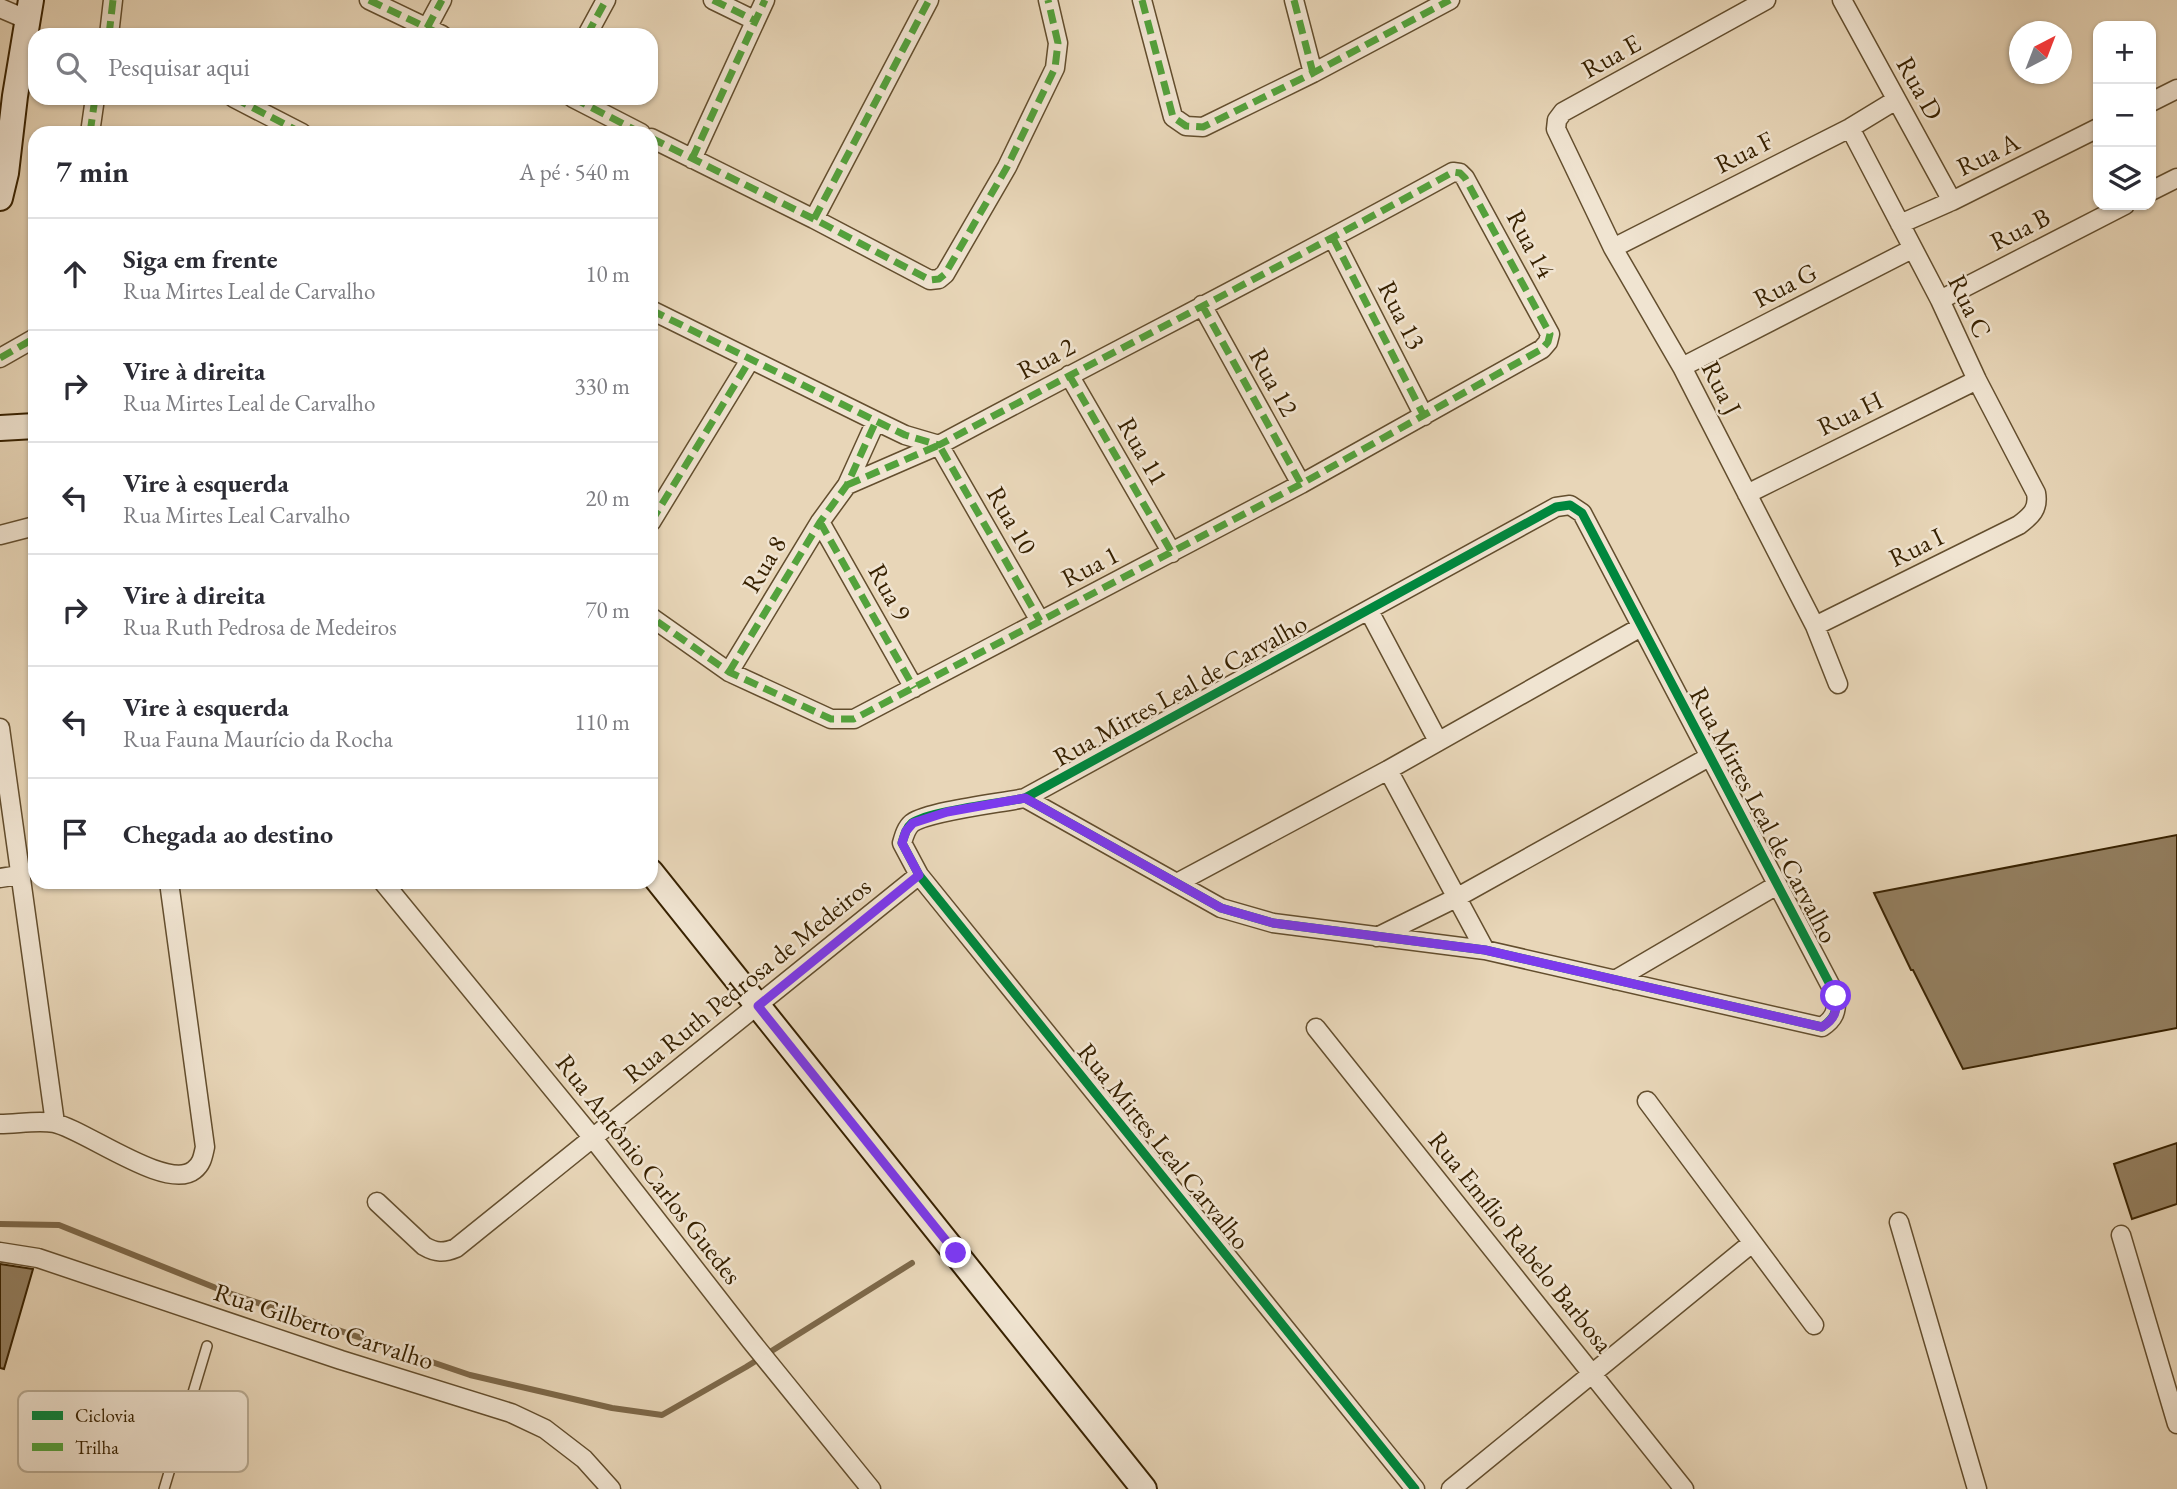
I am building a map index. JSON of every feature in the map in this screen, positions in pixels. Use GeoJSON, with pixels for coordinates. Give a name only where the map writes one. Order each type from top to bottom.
{"type":"FeatureCollection","features":[{"type":"Feature","properties":{"kind":"street"},"geometry":{"type":"LineString","coordinates":[[111,28],[113,0]]}},
{"type":"Feature","properties":{"kind":"street"},"geometry":{"type":"LineString","coordinates":[[369,0],[427,28]]}},
{"type":"Feature","properties":{"kind":"street"},"geometry":{"type":"LineString","coordinates":[[436,28],[442,0]]}},
{"type":"Feature","properties":{"kind":"street"},"geometry":{"type":"LineString","coordinates":[[591,28],[606,0]]}},
{"type":"Feature","properties":{"kind":"street"},"geometry":{"type":"LineString","coordinates":[[713,0],[754,20]]}},
{"type":"Feature","properties":{"kind":"street"},"geometry":{"type":"LineString","coordinates":[[692,159],[765,0]]}},
{"type":"Feature","properties":{"kind":"street"},"geometry":{"type":"LineString","coordinates":[[814,219],[929,0]]}},
{"type":"Feature","properties":{"kind":"street"},"geometry":{"type":"LineString","coordinates":[[658,142],[930,280],[946,274],[1007,167],[1055,68],[1058,43],[1048,0]]}},
{"type":"Feature","properties":{"kind":"street"},"geometry":{"type":"LineString","coordinates":[[1142,0],[1173,117],[1186,126],[1203,127],[1313,74],[1446,1]]}},
{"type":"Feature","properties":{"kind":"street"},"geometry":{"type":"LineString","coordinates":[[1294,0],[1313,74]]}},
{"type":"Feature","properties":{"kind":"street","name":"Rua E"},"geometry":{"type":"LineString","coordinates":[[1557,120],[1563,112],[1766,0]]}},
{"type":"Feature","properties":{"kind":"street","name":"Rua D"},"geometry":{"type":"LineString","coordinates":[[1842,0],[1952,201]]}},
{"type":"Feature","properties":{"kind":"street"},"geometry":{"type":"LineString","coordinates":[[0,8],[30,10],[0,198]]}},
{"type":"Feature","properties":{"kind":"street"},"geometry":{"type":"LineString","coordinates":[[2156,100],[2177,89]]}},
{"type":"Feature","properties":{"kind":"street","name":"Rua F"},"geometry":{"type":"LineString","coordinates":[[1614,248],[1850,128],[1896,100]]}},
{"type":"Feature","properties":{"kind":"street"},"geometry":{"type":"LineString","coordinates":[[91,126],[94,105]]}},
{"type":"Feature","properties":{"kind":"street"},"geometry":{"type":"LineString","coordinates":[[248,105],[288,126]]}},
{"type":"Feature","properties":{"kind":"street"},"geometry":{"type":"LineString","coordinates":[[587,105],[627,126]]}},
{"type":"Feature","properties":{"kind":"street","name":"Rua J"},"geometry":{"type":"LineString","coordinates":[[1557,120],[1556,129],[1614,248],[1682,367],[1815,626],[1838,684]]}},
{"type":"Feature","properties":{"kind":"street","name":"Rua C"},"geometry":{"type":"LineString","coordinates":[[1850,128],[2036,493],[2036,509]]}},
{"type":"Feature","properties":{"kind":"street","name":"Rua A"},"geometry":{"type":"LineString","coordinates":[[1900,224],[2093,130]]}},
{"type":"Feature","properties":{"kind":"street","name":"Rua 2"},"geometry":{"type":"LineString","coordinates":[[939,445],[1453,172],[1460,173]]}},
{"type":"Feature","properties":{"kind":"street","name":"Rua 14"},"geometry":{"type":"LineString","coordinates":[[1460,173],[1549,334],[1548,342]]}},
{"type":"Feature","properties":{"kind":"street"},"geometry":{"type":"LineString","coordinates":[[2156,188],[2177,178]]}},
{"type":"Feature","properties":{"kind":"street","name":"Rua B"},"geometry":{"type":"LineString","coordinates":[[1940,300],[2115,210]]}},
{"type":"Feature","properties":{"kind":"street","name":"Rua 13"},"geometry":{"type":"LineString","coordinates":[[1333,238],[1424,416]]}},
{"type":"Feature","properties":{"kind":"street","name":"Rua G"},"geometry":{"type":"LineString","coordinates":[[1682,367],[1912,249]]}},
{"type":"Feature","properties":{"kind":"street","name":"Rua 12"},"geometry":{"type":"LineString","coordinates":[[1202,305],[1301,484]]}},
{"type":"Feature","properties":{"kind":"street"},"geometry":{"type":"LineString","coordinates":[[658,314],[905,435],[939,445]]}},
{"type":"Feature","properties":{"kind":"street"},"geometry":{"type":"LineString","coordinates":[[0,358],[28,342]]}},
{"type":"Feature","properties":{"kind":"street","name":"Rua 1"},"geometry":{"type":"LineString","coordinates":[[658,622],[730,672],[831,719],[854,719],[1301,484],[1542,349],[1548,342]]}},
{"type":"Feature","properties":{"kind":"street"},"geometry":{"type":"LineString","coordinates":[[658,511],[750,360]]}},
{"type":"Feature","properties":{"kind":"street","name":"Rua 11"},"geometry":{"type":"LineString","coordinates":[[1069,375],[1172,553]]}},
{"type":"Feature","properties":{"kind":"street","name":"Rua H"},"geometry":{"type":"LineString","coordinates":[[1747,494],[1977,380]]}},
{"type":"Feature","properties":{"kind":"street","name":"Rua 8"},"geometry":{"type":"LineString","coordinates":[[730,672],[820,522],[847,485],[876,421]]}},
{"type":"Feature","properties":{"kind":"street"},"geometry":{"type":"LineString","coordinates":[[0,428],[28,426]]}},
{"type":"Feature","properties":{"kind":"street"},"geometry":{"type":"LineString","coordinates":[[847,485],[939,445]]}},
{"type":"Feature","properties":{"kind":"street","name":"Rua 10"},"geometry":{"type":"LineString","coordinates":[[939,445],[1040,621]]}},
{"type":"Feature","properties":{"kind":"street","name":"Rua Mirtes Leal de Carvalho"},"geometry":{"type":"LineString","coordinates":[[913,823],[947,812],[1025,798],[1556,507],[1570,505],[1582,513],[1836,996],[1837,1008],[1832,1020],[1822,1027],[1485,950],[1273,923],[1221,908],[1025,798]]}},
{"type":"Feature","properties":{"kind":"street","name":"Rua I"},"geometry":{"type":"LineString","coordinates":[[1815,626],[2019,525],[2036,509]]}},
{"type":"Feature","properties":{"kind":"street","name":"Rua 9"},"geometry":{"type":"LineString","coordinates":[[820,522],[914,688]]}},
{"type":"Feature","properties":{"kind":"street"},"geometry":{"type":"LineString","coordinates":[[0,535],[28,528]]}},
{"type":"Feature","properties":{"kind":"street"},"geometry":{"type":"LineString","coordinates":[[1369,611],[1438,741]]}},
{"type":"Feature","properties":{"kind":"street"},"geometry":{"type":"LineString","coordinates":[[1177,883],[1388,770],[1642,627]]}},
{"type":"Feature","properties":{"kind":"street"},"geometry":{"type":"LineString","coordinates":[[0,728],[55,1123]]}},
{"type":"Feature","properties":{"kind":"street","name":"Rua Mirtes Leal de Carvalho"},"geometry":{"type":"LineString","coordinates":[[1377,937],[1456,898],[1709,757]]}},
{"type":"Feature","properties":{"kind":"street"},"geometry":{"type":"LineString","coordinates":[[1388,770],[1485,950]]}},
{"type":"Feature","properties":{"kind":"street","name":"Rua Mirtes Leal Carvalho"},"geometry":{"type":"LineString","coordinates":[[913,823],[906,831],[902,843],[919,875],[1415,1489]]}},
{"type":"Feature","properties":{"kind":"street"},"geometry":{"type":"LineString","coordinates":[[0,878],[19,875]]}},
{"type":"Feature","properties":{"kind":"street","name":"Rua Ruth Pedrosa de Medeiros"},"geometry":{"type":"LineString","coordinates":[[377,1202],[424,1246],[433,1251],[445,1252],[456,1248],[919,875]]}},
{"type":"Feature","properties":{"kind":"street"},"geometry":{"type":"LineString","coordinates":[[658,881],[1144,1489]]}},
{"type":"Feature","properties":{"kind":"street"},"geometry":{"type":"LineString","coordinates":[[1615,980],[1777,885]]}},
{"type":"Feature","properties":{"kind":"street"},"geometry":{"type":"LineString","coordinates":[[0,1124],[55,1123],[156,1171],[177,1175],[192,1172],[201,1162],[205,1147],[170,889]]}},
{"type":"Feature","properties":{"kind":"street","name":"Rua Antônio Carlos Guedes"},"geometry":{"type":"LineString","coordinates":[[389,889],[592,1137],[751,1341],[871,1489]]}},
{"type":"Feature","properties":{"kind":"street","name":"Rua Emílio Rabelo Barbosa"},"geometry":{"type":"LineString","coordinates":[[1316,1028],[1684,1489]]}},
{"type":"Feature","properties":{"kind":"street"},"geometry":{"type":"LineString","coordinates":[[1647,1101],[1814,1325]]}},
{"type":"Feature","properties":{"kind":"street"},"geometry":{"type":"LineString","coordinates":[[1899,1222],[1977,1489]]}},
{"type":"Feature","properties":{"kind":"street"},"geometry":{"type":"LineString","coordinates":[[2121,1235],[2177,1424]]}},
{"type":"Feature","properties":{"kind":"street"},"geometry":{"type":"LineString","coordinates":[[1451,1489],[1752,1243]]}},
{"type":"Feature","properties":{"kind":"street","name":"Rua Gilberto Carvalho"},"geometry":{"type":"LineString","coordinates":[[0,1252],[38,1258],[341,1360],[511,1413],[545,1429],[584,1459],[611,1489]]}},
{"type":"Feature","properties":{"kind":"lane"},"geometry":{"type":"LineString","coordinates":[[193,1391],[207,1346]]}},
{"type":"Feature","properties":{"kind":"lane"},"geometry":{"type":"LineString","coordinates":[[164,1489],[169,1472]]}},
{"type":"Feature","properties":{"kind":"building"},"geometry":{"type":"Polygon","coordinates":[[[2177,835],[2177,1028],[1963,1069],[1874,893],[2177,835]]]}},
{"type":"Feature","properties":{"kind":"building"},"geometry":{"type":"Polygon","coordinates":[[[2177,1143],[2177,1204],[2132,1219],[2114,1164],[2177,1143]]]}},
{"type":"Feature","properties":{"kind":"building"},"geometry":{"type":"Polygon","coordinates":[[[0,1264],[33,1269],[4,1369],[0,1368],[0,1264]]]}},
{"type":"Feature","properties":{"kind":"waterway"},"geometry":{"type":"LineString","coordinates":[[0,1224],[59,1225],[226,1292],[470,1375],[612,1408],[662,1415],[746,1367],[912,1263]]}},
{"type":"Feature","properties":{"kind":"marked path"},"geometry":{"type":"LineString","coordinates":[[110,28],[113,0]]}},
{"type":"Feature","properties":{"kind":"marked path"},"geometry":{"type":"LineString","coordinates":[[369,0],[427,28]]}},
{"type":"Feature","properties":{"kind":"marked path"},"geometry":{"type":"LineString","coordinates":[[427,28],[442,0]]}},
{"type":"Feature","properties":{"kind":"marked path"},"geometry":{"type":"LineString","coordinates":[[591,28],[606,0]]}},
{"type":"Feature","properties":{"kind":"marked path"},"geometry":{"type":"LineString","coordinates":[[713,0],[754,20]]}},
{"type":"Feature","properties":{"kind":"marked path"},"geometry":{"type":"LineString","coordinates":[[692,159],[765,0]]}},
{"type":"Feature","properties":{"kind":"marked path"},"geometry":{"type":"LineString","coordinates":[[814,219],[929,0]]}},
{"type":"Feature","properties":{"kind":"marked path"},"geometry":{"type":"LineString","coordinates":[[658,141],[930,280],[939,279],[945,274],[1007,167],[1055,68],[1058,43],[1048,0]]}},
{"type":"Feature","properties":{"kind":"marked path"},"geometry":{"type":"LineString","coordinates":[[1142,0],[1173,117],[1186,126],[1203,127],[1313,73],[1450,0]]}},
{"type":"Feature","properties":{"kind":"marked path"},"geometry":{"type":"LineString","coordinates":[[1294,0],[1313,73]]}},
{"type":"Feature","properties":{"kind":"marked path"},"geometry":{"type":"LineString","coordinates":[[91,126],[94,105]]}},
{"type":"Feature","properties":{"kind":"marked path"},"geometry":{"type":"LineString","coordinates":[[248,105],[288,126]]}},
{"type":"Feature","properties":{"kind":"marked path"},"geometry":{"type":"LineString","coordinates":[[587,105],[627,126]]}},
{"type":"Feature","properties":{"kind":"marked path"},"geometry":{"type":"LineString","coordinates":[[658,313],[905,435],[939,445],[1453,172],[1460,173],[1465,178],[1550,334],[1542,349],[1301,484],[854,719],[831,719],[729,672],[658,622]]}},
{"type":"Feature","properties":{"kind":"marked path"},"geometry":{"type":"LineString","coordinates":[[1333,238],[1424,416]]}},
{"type":"Feature","properties":{"kind":"marked path"},"geometry":{"type":"LineString","coordinates":[[1202,305],[1301,484]]}},
{"type":"Feature","properties":{"kind":"marked path"},"geometry":{"type":"LineString","coordinates":[[0,358],[28,342]]}},
{"type":"Feature","properties":{"kind":"marked path"},"geometry":{"type":"LineString","coordinates":[[658,511],[750,360]]}},
{"type":"Feature","properties":{"kind":"marked path"},"geometry":{"type":"LineString","coordinates":[[1069,375],[1172,553]]}},
{"type":"Feature","properties":{"kind":"marked path"},"geometry":{"type":"LineString","coordinates":[[729,672],[820,522],[847,485],[876,421]]}},
{"type":"Feature","properties":{"kind":"marked path"},"geometry":{"type":"LineString","coordinates":[[847,485],[939,445],[1040,621]]}},
{"type":"Feature","properties":{"kind":"marked path"},"geometry":{"type":"LineString","coordinates":[[820,522],[914,688]]}},
{"type":"Feature","properties":{"kind":"cycle path"},"geometry":{"type":"LineString","coordinates":[[1025,798],[1221,908],[1273,923],[1485,950],[1822,1027],[1834,1015],[1836,996],[1582,513],[1570,505],[1556,507],[1025,798],[949,811],[921,819],[908,827],[902,843],[919,875],[1415,1489]]}},
{"type":"Feature","properties":{"kind":"route"},"geometry":{"type":"LineString","coordinates":[[956,1253],[758,1006],[919,875],[902,843],[906,831],[913,823],[947,812],[1025,798],[1221,908],[1273,923],[1485,950],[1822,1027],[1832,1020],[1837,1008],[1836,996]]}}]}
